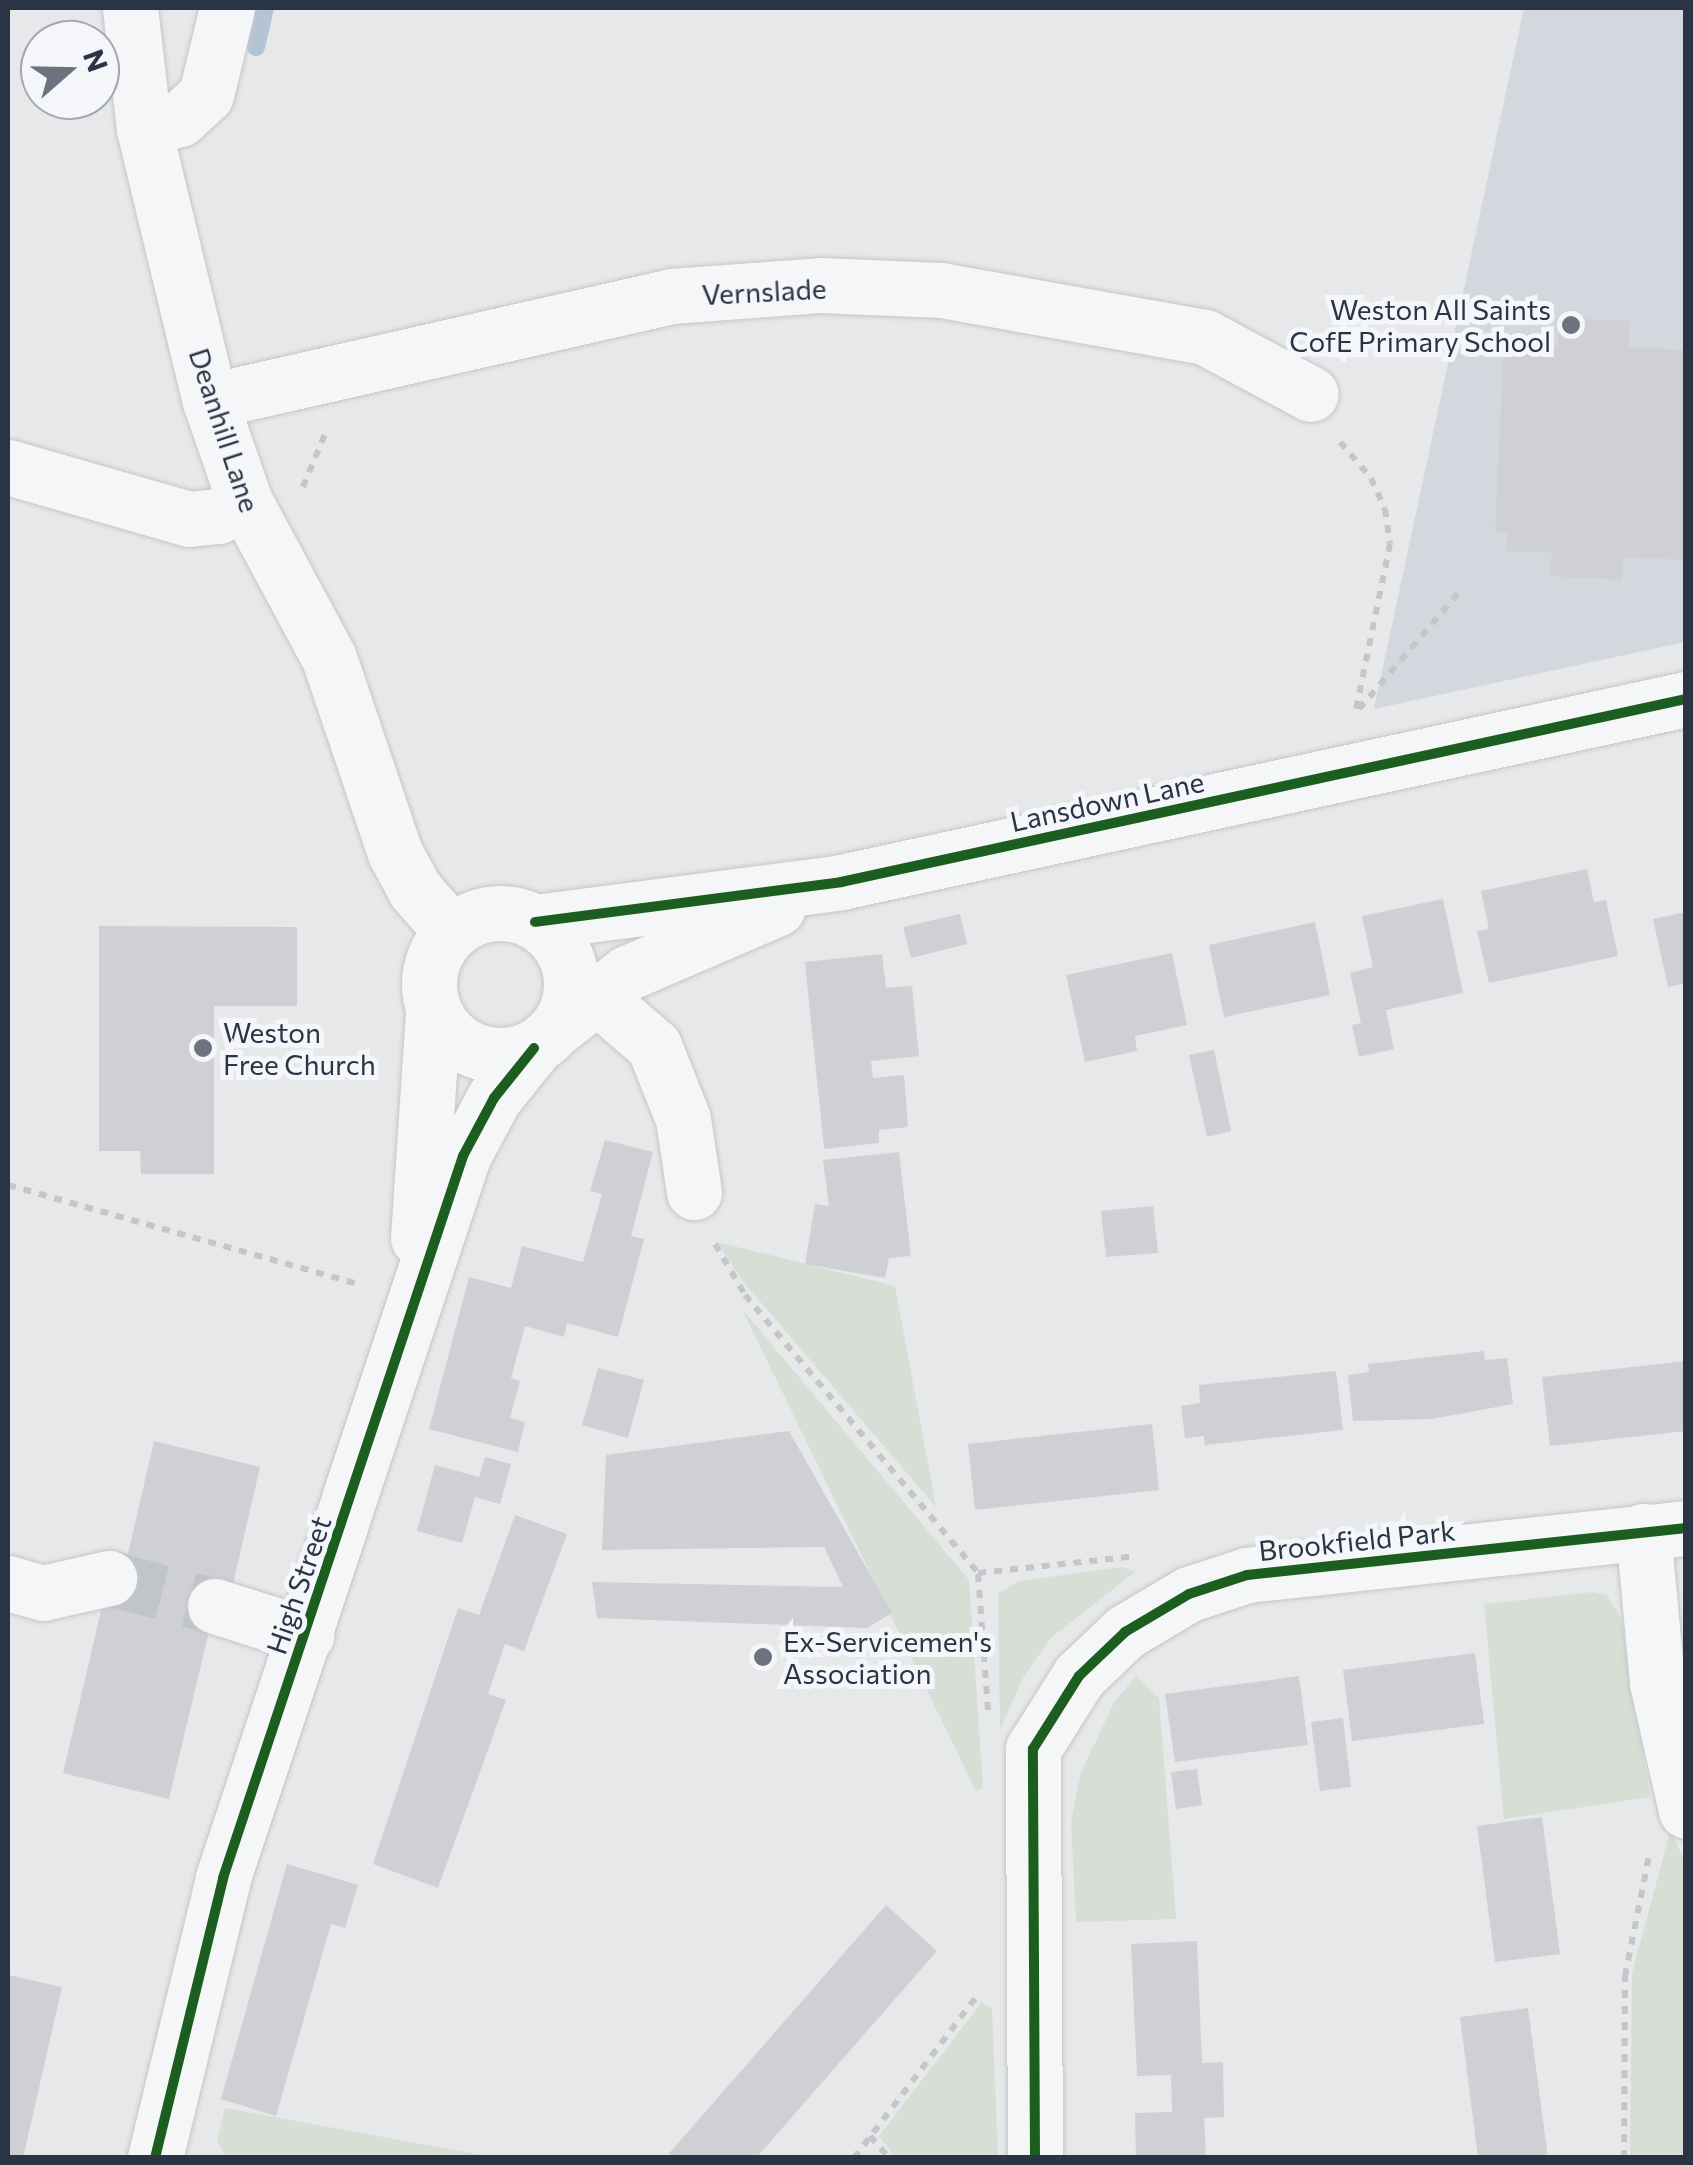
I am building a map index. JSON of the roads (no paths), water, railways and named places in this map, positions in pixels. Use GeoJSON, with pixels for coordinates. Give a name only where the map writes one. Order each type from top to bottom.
{"type":"FeatureCollection","features":[{"type":"Feature","properties":{"kind":"street","name":"Deanhill Lane"},"geometry":{"type":"LineString","coordinates":[[130,8],[144,128],[210,401],[246,502],[329,658],[395,854],[415,890],[451,931]]}},
{"type":"Feature","properties":{"kind":"street"},"geometry":{"type":"LineString","coordinates":[[144,128],[180,119],[206,95],[227,8]]}},
{"type":"Feature","properties":{"kind":"street","name":"Vernslade"},"geometry":{"type":"LineString","coordinates":[[210,401],[671,296],[820,285],[941,290],[1205,337],[1298,385]]}},
{"type":"Feature","properties":{"kind":"street"},"geometry":{"type":"LineString","coordinates":[[8,467],[190,519],[218,516],[246,502]]}},
{"type":"Feature","properties":{"kind":"street","name":"Lansdown Lane"},"geometry":{"type":"LineString","coordinates":[[535,922],[841,882],[1686,699]]}},
{"type":"Feature","properties":{"kind":"street","name":"Lansdown Lane"},"geometry":{"type":"LineString","coordinates":[[562,1024],[627,973],[841,882]]}},
{"type":"Feature","properties":{"kind":"street"},"geometry":{"type":"LineString","coordinates":[[562,1024],[568,1006],[566,958],[535,922],[496,912],[451,931],[428,973],[432,1010],[446,1032],[487,1056],[562,1024],[654,1046],[683,1119],[694,1192]]}},
{"type":"Feature","properties":{"kind":"street","name":"High Street"},"geometry":{"type":"LineString","coordinates":[[418,1299],[417,1196],[432,1010]]}},
{"type":"Feature","properties":{"kind":"street","name":"High Street"},"geometry":{"type":"LineString","coordinates":[[155,2158],[223,1878],[463,1156],[494,1098],[562,1024]]}},
{"type":"Feature","properties":{"kind":"street"},"geometry":{"type":"LineString","coordinates":[[1664,1530],[1657,1683],[1680,1794]]}},
{"type":"Feature","properties":{"kind":"street","name":"Brookfield Park"},"geometry":{"type":"LineString","coordinates":[[1034,2158],[1034,1750],[1079,1676],[1125,1632],[1189,1594],[1247,1575],[1664,1530]]}},
{"type":"Feature","properties":{"kind":"street"},"geometry":{"type":"LineString","coordinates":[[8,1583],[43,1593],[108,1578]]}},
{"type":"Feature","properties":{"kind":"street"},"geometry":{"type":"LineString","coordinates":[[215,1606],[306,1635]]}},
{"type":"Feature","properties":{"kind":"waterway"},"geometry":{"type":"LineString","coordinates":[[256,47],[265,8]]}},
{"type":"Feature","properties":{"kind":"tunnel"},"geometry":{"type":"LineString","coordinates":[[109,1578],[215,1606]]}},
{"type":"Feature","properties":{"kind":"place","name":"Weston All Saints CofE Primary School"},"geometry":{"type":"Point","coordinates":[1571,325]}},
{"type":"Feature","properties":{"kind":"place","name":"Weston Free Church"},"geometry":{"type":"Point","coordinates":[203,1048]}},
{"type":"Feature","properties":{"kind":"place","name":"Ex-Servicemen's Association"},"geometry":{"type":"Point","coordinates":[763,1657]}}]}
